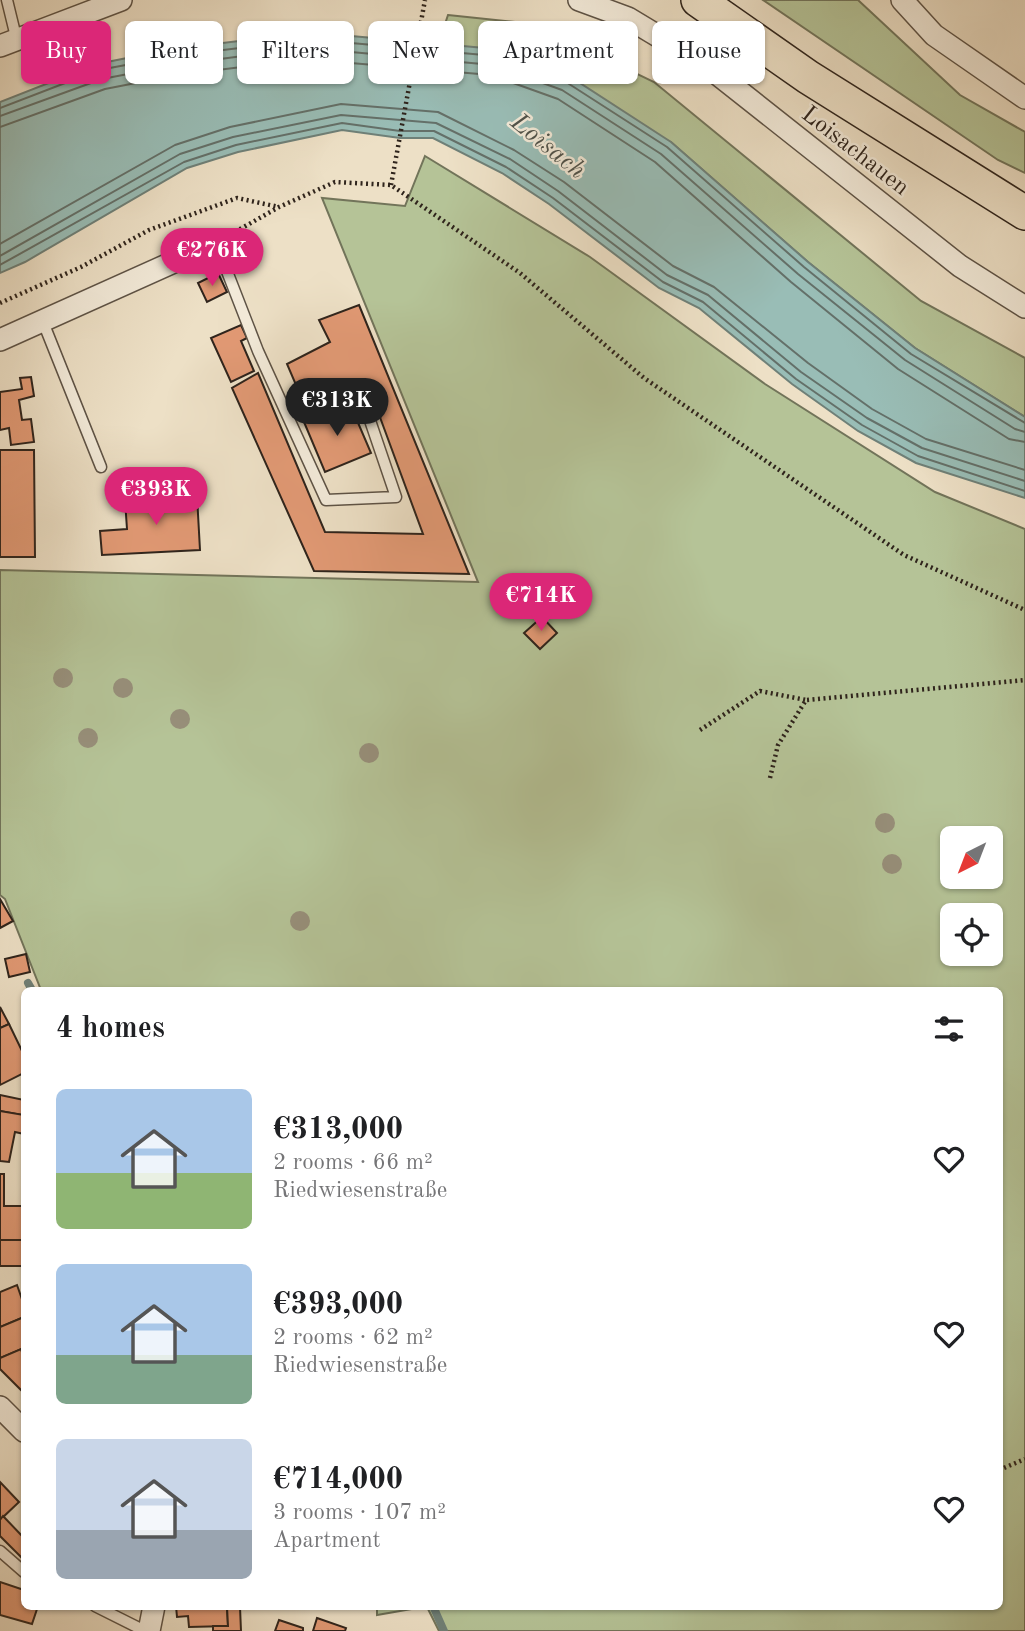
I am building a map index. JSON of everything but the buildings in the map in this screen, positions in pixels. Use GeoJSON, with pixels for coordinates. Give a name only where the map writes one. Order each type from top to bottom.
{"type":"FeatureCollection","features":[{"type":"Feature","properties":{"kind":"main road"},"geometry":{"type":"LineString","coordinates":[[698,0],[819,84],[1025,213]]}},
{"type":"Feature","properties":{"kind":"street","name":"Loisachauen"},"geometry":{"type":"LineString","coordinates":[[579,0],[628,18],[706,65],[960,266],[1025,307]]}},
{"type":"Feature","properties":{"kind":"street"},"geometry":{"type":"LineString","coordinates":[[902,0],[934,34],[1025,98]]}},
{"type":"Feature","properties":{"kind":"street"},"geometry":{"type":"LineString","coordinates":[[8,43],[109,2]]}},
{"type":"Feature","properties":{"kind":"street"},"geometry":{"type":"LineString","coordinates":[[0,340],[216,243]]}},
{"type":"Feature","properties":{"kind":"street"},"geometry":{"type":"LineString","coordinates":[[0,1408],[21,1428]]}},
{"type":"Feature","properties":{"kind":"street"},"geometry":{"type":"LineString","coordinates":[[147,1631],[153,1610]]}},
{"type":"Feature","properties":{"kind":"lane"},"geometry":{"type":"LineString","coordinates":[[7,0],[8,43]]}},
{"type":"Feature","properties":{"kind":"lane"},"geometry":{"type":"LineString","coordinates":[[216,243],[258,351],[326,500],[396,497],[361,394],[331,405]]}},
{"type":"Feature","properties":{"kind":"lane"},"geometry":{"type":"LineString","coordinates":[[43,322],[101,467]]}},
{"type":"Feature","properties":{"kind":"lane"},"geometry":{"type":"LineString","coordinates":[[0,1551],[21,1569]]}},
{"type":"Feature","properties":{"kind":"lane"},"geometry":{"type":"LineString","coordinates":[[103,1610],[147,1631]]}},
{"type":"Feature","properties":{"kind":"path"},"geometry":{"type":"LineString","coordinates":[[391,185],[425,3]]}},
{"type":"Feature","properties":{"kind":"path"},"geometry":{"type":"LineString","coordinates":[[216,243],[279,207],[335,182],[391,185],[520,273],[644,378],[904,555],[1025,610]]}},
{"type":"Feature","properties":{"kind":"path"},"geometry":{"type":"LineString","coordinates":[[0,303],[81,267],[149,230],[237,198],[279,207]]}},
{"type":"Feature","properties":{"kind":"path"},"geometry":{"type":"LineString","coordinates":[[700,730],[760,691],[806,700],[1025,680]]}},
{"type":"Feature","properties":{"kind":"path"},"geometry":{"type":"LineString","coordinates":[[770,778],[778,745],[806,700]]}},
{"type":"Feature","properties":{"kind":"path"},"geometry":{"type":"LineString","coordinates":[[1003,1468],[1025,1459]]}},
{"type":"Feature","properties":{"kind":"green space"},"geometry":{"type":"Polygon","coordinates":[[[763,0],[858,0],[960,95],[1025,132],[1025,173],[998,160],[763,0]]]}},
{"type":"Feature","properties":{"kind":"green space"},"geometry":{"type":"Polygon","coordinates":[[[448,15],[505,21],[478,21],[478,59],[464,53],[464,21],[446,21],[448,15]]]}},
{"type":"Feature","properties":{"kind":"green space"},"geometry":{"type":"Polygon","coordinates":[[[638,74],[656,84],[921,301],[1025,358],[1025,417],[915,348],[808,262],[671,142],[536,84],[638,84],[638,74]]]}},
{"type":"Feature","properties":{"kind":"green space"},"geometry":{"type":"Polygon","coordinates":[[[425,156],[590,257],[765,384],[935,492],[1025,529],[1025,1631],[439,1631],[428,1610],[1003,1610],[1003,987],[40,987],[5,899],[0,895],[0,570],[478,582],[322,198],[405,206],[425,156]]]}},
{"type":"Feature","properties":{"kind":"green space"},"geometry":{"type":"Polygon","coordinates":[[[377,1610],[406,1610],[377,1615],[377,1610]]]}},
{"type":"Feature","properties":{"kind":"water","name":"Loisach"},"geometry":{"type":"Polygon","coordinates":[[[354,36],[368,38],[368,84],[464,84],[464,46],[478,47],[478,84],[581,84],[671,142],[808,262],[915,348],[1025,417],[1025,498],[916,463],[858,431],[792,384],[699,308],[659,288],[549,204],[502,173],[433,138],[400,138],[342,130],[238,152],[187,168],[25,262],[0,273],[0,102],[46,84],[111,84],[111,61],[125,58],[125,84],[223,84],[223,43],[237,41],[237,84],[354,84],[354,36]]]}},
{"type":"Feature","properties":{"kind":"waterway"},"geometry":{"type":"LineString","coordinates":[[28,983],[30,987]]}},
{"type":"Feature","properties":{"kind":"waterway"},"geometry":{"type":"LineString","coordinates":[[435,1610],[444,1631]]}}]}
